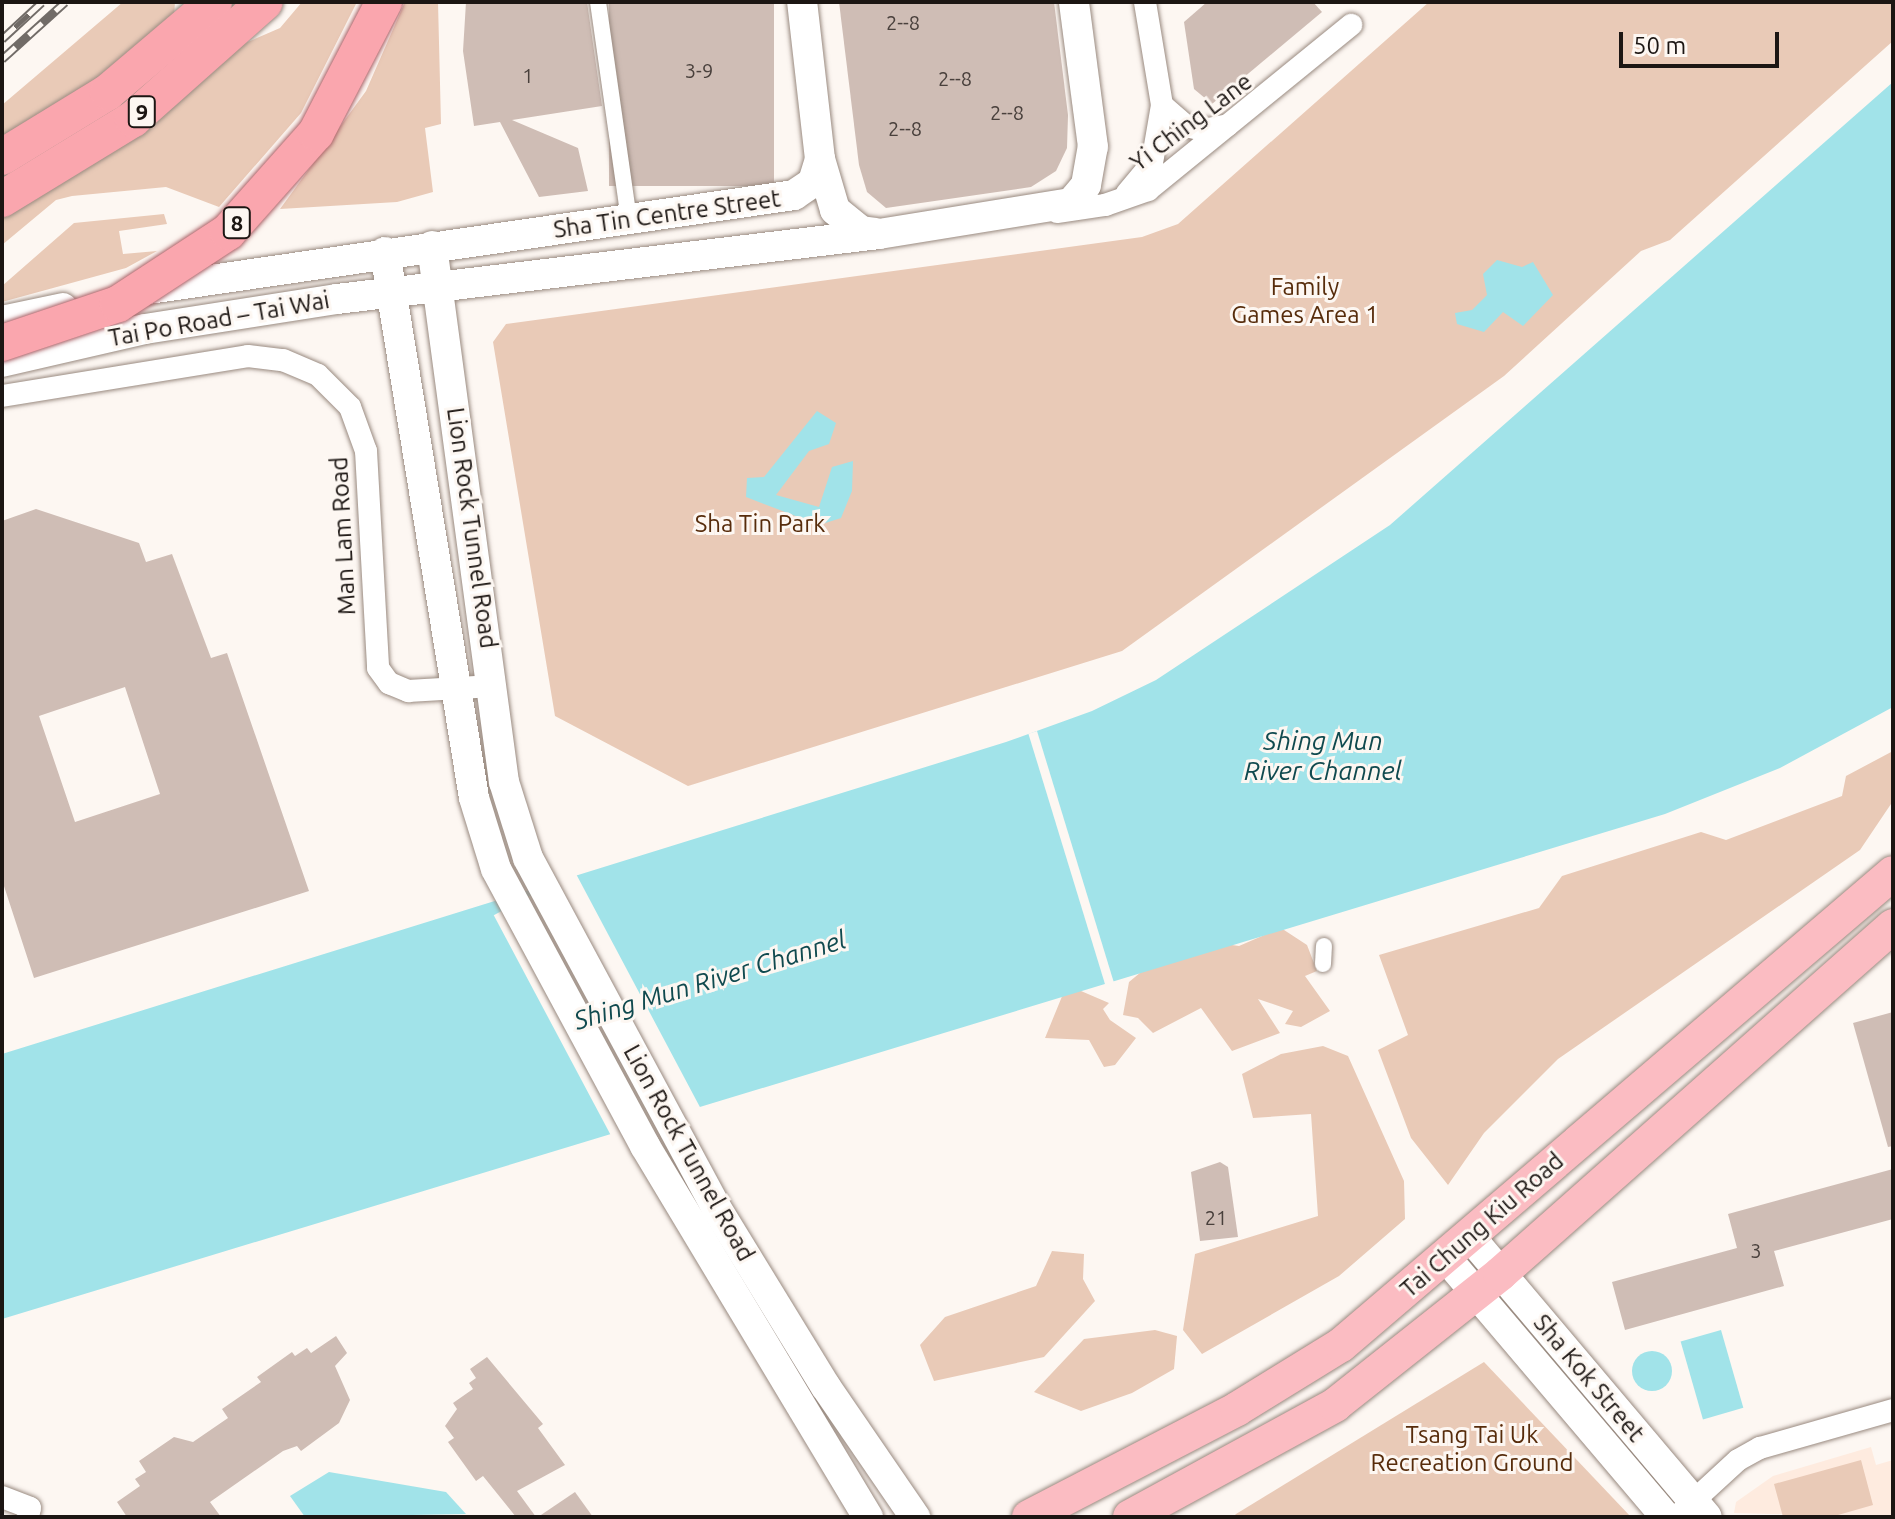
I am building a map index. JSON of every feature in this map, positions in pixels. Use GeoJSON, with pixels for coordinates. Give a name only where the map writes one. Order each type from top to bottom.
{"type":"FeatureCollection","features":[{"type":"Feature","properties":{"kind":"highway","name":"9"},"geometry":{"type":"LineString","coordinates":[[2,157],[108,92],[214,2]]}},
{"type":"Feature","properties":{"kind":"highway","name":"9"},"geometry":{"type":"LineString","coordinates":[[2,199],[133,119],[265,2]]}},
{"type":"Feature","properties":{"kind":"highway","name":"8"},"geometry":{"type":"LineString","coordinates":[[2,343],[118,304],[228,232],[316,133],[384,2]]}},
{"type":"Feature","properties":{"kind":"main road"},"geometry":{"type":"LineString","coordinates":[[802,2],[820,159],[835,210],[861,231],[879,234]]}},
{"type":"Feature","properties":{"kind":"main road","name":"Sha Tin Centre Street"},"geometry":{"type":"LineString","coordinates":[[438,285],[879,234],[1040,212],[1071,203],[1091,166],[1092,130],[1074,2]]}},
{"type":"Feature","properties":{"kind":"main road","name":"Sha Tin Centre Street"},"geometry":{"type":"LineString","coordinates":[[432,246],[783,200],[813,182],[820,159]]}},
{"type":"Feature","properties":{"kind":"main road"},"geometry":{"type":"LineString","coordinates":[[598,225],[610,252],[639,261]]}},
{"type":"Feature","properties":{"kind":"main road","name":"Tai Po Road – Tai Wai"},"geometry":{"type":"LineString","coordinates":[[2,321],[206,276],[432,246]]}},
{"type":"Feature","properties":{"kind":"main road","name":"Lion Rock Tunnel Road"},"geometry":{"type":"LineString","coordinates":[[432,246],[504,782],[528,858],[677,1136],[826,1387],[915,1517]]}},
{"type":"Feature","properties":{"kind":"main road","name":"Lion Rock Tunnel Road"},"geometry":{"type":"LineString","coordinates":[[385,252],[474,798],[496,869],[645,1146],[868,1517]]}},
{"type":"Feature","properties":{"kind":"main road","name":"Tai Po Road – Tai Wai"},"geometry":{"type":"LineString","coordinates":[[2,362],[145,329],[438,285]]}},
{"type":"Feature","properties":{"kind":"main road","name":"Tai Chung Kiu Road"},"geometry":{"type":"LineString","coordinates":[[1029,1517],[1307,1366],[1459,1248],[1893,873]]}},
{"type":"Feature","properties":{"kind":"main road","name":"Tai Chung Kiu Road"},"geometry":{"type":"LineString","coordinates":[[1130,1517],[1335,1405],[1488,1283],[1893,926]]}},
{"type":"Feature","properties":{"kind":"main road"},"geometry":{"type":"LineString","coordinates":[[1459,1248],[1488,1283]]}},
{"type":"Feature","properties":{"kind":"main road","name":"Sha Kok Street"},"geometry":{"type":"LineString","coordinates":[[1488,1283],[1692,1511]]}},
{"type":"Feature","properties":{"kind":"main road","name":"Sha Kok Street"},"geometry":{"type":"LineString","coordinates":[[1488,1283],[1666,1517]]}},
{"type":"Feature","properties":{"kind":"street"},"geometry":{"type":"LineString","coordinates":[[598,2],[629,221]]}},
{"type":"Feature","properties":{"kind":"street"},"geometry":{"type":"LineString","coordinates":[[1118,200],[1152,163],[1162,105],[1145,2]]}},
{"type":"Feature","properties":{"kind":"street","name":"Yi Ching Lane"},"geometry":{"type":"LineString","coordinates":[[1040,212],[1118,200],[1170,175],[1250,113],[1351,25]]}},
{"type":"Feature","properties":{"kind":"street"},"geometry":{"type":"LineString","coordinates":[[1162,105],[1186,126],[1203,130],[1250,113]]}},
{"type":"Feature","properties":{"kind":"street","name":"Man Lam Road"},"geometry":{"type":"LineString","coordinates":[[2,396],[248,356],[283,360],[318,375],[340,394],[362,432],[378,668],[399,689],[458,692],[493,686]]}},
{"type":"Feature","properties":{"kind":"street"},"geometry":{"type":"LineString","coordinates":[[1323,964],[1324,946]]}},
{"type":"Feature","properties":{"kind":"street"},"geometry":{"type":"LineString","coordinates":[[1692,1511],[1760,1448],[1893,1410]]}},
{"type":"Feature","properties":{"kind":"street"},"geometry":{"type":"LineString","coordinates":[[2,1497],[30,1508],[28,1517]]}},
{"type":"Feature","properties":{"kind":"shaded area"},"geometry":{"type":"Polygon","coordinates":[[[1871,1447],[1876,1465],[1893,1460],[1893,1517],[1734,1513],[1736,1502],[1773,1476],[1871,1447]]]}},
{"type":"Feature","properties":{"kind":"green space"},"geometry":{"type":"Polygon","coordinates":[[[123,2],[175,2],[170,76],[280,28],[302,2],[357,2],[301,113],[219,207],[166,187],[72,196],[56,200],[2,245],[2,105],[123,2]]]}},
{"type":"Feature","properties":{"kind":"green space"},"geometry":{"type":"Polygon","coordinates":[[[405,2],[438,2],[441,124],[425,128],[433,192],[397,202],[280,209],[366,91],[405,2]]]}},
{"type":"Feature","properties":{"kind":"green space","name":"Sha Tin Park"},"geometry":{"type":"Polygon","coordinates":[[[1429,2],[1893,2],[1893,41],[1670,240],[1641,251],[1504,376],[1122,651],[688,786],[555,716],[493,342],[506,324],[1142,237],[1178,224],[1429,2]]]}},
{"type":"Feature","properties":{"kind":"green space"},"geometry":{"type":"Polygon","coordinates":[[[164,214],[167,224],[119,231],[123,254],[157,251],[126,268],[2,302],[2,286],[74,223],[164,214]]]}},
{"type":"Feature","properties":{"kind":"green space"},"geometry":{"type":"Polygon","coordinates":[[[1893,751],[1893,801],[1860,850],[1558,1059],[1484,1133],[1448,1185],[1411,1138],[1378,1050],[1408,1035],[1379,955],[1539,908],[1562,876],[1701,832],[1726,840],[1842,796],[1846,776],[1893,751]]]}},
{"type":"Feature","properties":{"kind":"green space"},"geometry":{"type":"Polygon","coordinates":[[[1281,928],[1307,945],[1317,971],[1305,976],[1330,1011],[1301,1027],[1285,1024],[1293,1011],[1258,999],[1280,1033],[1232,1051],[1201,1008],[1153,1033],[1138,1018],[1123,1015],[1129,982],[1182,938],[1239,946],[1281,928]]]}},
{"type":"Feature","properties":{"kind":"green space"},"geometry":{"type":"Polygon","coordinates":[[[1074,988],[1109,1003],[1103,1009],[1110,1020],[1136,1038],[1115,1065],[1104,1067],[1089,1040],[1045,1038],[1063,994],[1074,988]]]}},
{"type":"Feature","properties":{"kind":"green space"},"geometry":{"type":"Polygon","coordinates":[[[1323,1046],[1348,1056],[1404,1181],[1405,1219],[1339,1276],[1202,1354],[1183,1330],[1195,1254],[1318,1216],[1311,1114],[1253,1118],[1242,1074],[1281,1054],[1323,1046]]]}},
{"type":"Feature","properties":{"kind":"green space"},"geometry":{"type":"Polygon","coordinates":[[[1052,1251],[1084,1254],[1083,1279],[1095,1301],[1044,1357],[934,1381],[920,1345],[945,1317],[1036,1286],[1052,1251]]]}},
{"type":"Feature","properties":{"kind":"green space"},"geometry":{"type":"Polygon","coordinates":[[[1155,1330],[1177,1336],[1174,1369],[1132,1393],[1081,1411],[1034,1392],[1084,1339],[1155,1330]]]}},
{"type":"Feature","properties":{"kind":"green space","name":"Tsang Tai Uk Recreation Ground"},"geometry":{"type":"Polygon","coordinates":[[[1484,1362],[1631,1517],[1233,1517],[1236,1514],[1484,1362]]]}},
{"type":"Feature","properties":{"kind":"green space"},"geometry":{"type":"Polygon","coordinates":[[[1861,1460],[1873,1505],[1831,1517],[1783,1517],[1774,1484],[1861,1460]]]}},
{"type":"Feature","properties":{"kind":"water","name":"Shing Mun River Channel"},"geometry":{"type":"Polygon","coordinates":[[[1893,82],[1893,707],[1780,768],[1665,814],[2,1319],[2,1054],[1006,742],[1092,711],[1156,680],[1390,525],[1893,82]]]}},
{"type":"Feature","properties":{"kind":"water"},"geometry":{"type":"Polygon","coordinates":[[[1497,260],[1522,267],[1533,262],[1553,295],[1523,326],[1503,312],[1484,332],[1457,324],[1455,313],[1472,310],[1487,295],[1483,274],[1497,260]]]}},
{"type":"Feature","properties":{"kind":"water"},"geometry":{"type":"Polygon","coordinates":[[[817,411],[836,423],[829,444],[809,451],[776,495],[819,507],[832,467],[853,461],[852,491],[841,518],[819,525],[746,497],[747,478],[764,477],[817,411]]]}},
{"type":"Feature","properties":{"kind":"water"},"geometry":{"type":"Polygon","coordinates":[[[1721,1330],[1743,1408],[1703,1419],[1681,1342],[1721,1330]]]}},
{"type":"Feature","properties":{"kind":"water"},"geometry":{"type":"Polygon","coordinates":[[[1652,1351],[1666,1357],[1672,1371],[1666,1385],[1652,1391],[1638,1385],[1632,1371],[1638,1357],[1652,1351]]]}},
{"type":"Feature","properties":{"kind":"water"},"geometry":{"type":"Polygon","coordinates":[[[329,1472],[446,1492],[466,1514],[305,1517],[290,1496],[329,1472]]]}},
{"type":"Feature","properties":{"kind":"pier"},"geometry":{"type":"Polygon","coordinates":[[[1037,731],[1114,983],[1106,986],[1028,734],[1037,731]]]}},
{"type":"Feature","properties":{"kind":"pier"},"geometry":{"type":"Polygon","coordinates":[[[575,872],[702,1110],[621,1154],[494,915],[575,872]]]}},
{"type":"Feature","properties":{"kind":"building"},"geometry":{"type":"Polygon","coordinates":[[[466,2],[587,2],[602,106],[512,120],[578,148],[588,191],[539,197],[500,122],[474,126],[463,51],[466,2]]]}},
{"type":"Feature","properties":{"kind":"building"},"geometry":{"type":"Polygon","coordinates":[[[609,2],[774,2],[774,186],[609,186],[609,2]]]}},
{"type":"Feature","properties":{"kind":"building"},"geometry":{"type":"Polygon","coordinates":[[[839,2],[1054,2],[1068,115],[1067,148],[1056,171],[1031,187],[886,208],[867,192],[859,165],[839,2]]]}},
{"type":"Feature","properties":{"kind":"building"},"geometry":{"type":"Polygon","coordinates":[[[1207,2],[1313,2],[1322,12],[1212,104],[1194,89],[1184,22],[1207,2]]]}},
{"type":"Feature","properties":{"kind":"building"},"geometry":{"type":"Polygon","coordinates":[[[36,509],[139,543],[146,562],[172,554],[211,658],[227,653],[309,891],[34,978],[2,880],[2,521],[36,509]],[[125,687],[39,716],[75,822],[160,794],[125,687]]]}},
{"type":"Feature","properties":{"kind":"building"},"geometry":{"type":"Polygon","coordinates":[[[1893,1012],[1893,1146],[1888,1147],[1853,1023],[1893,1012]]]}},
{"type":"Feature","properties":{"kind":"building"},"geometry":{"type":"Polygon","coordinates":[[[1220,1162],[1228,1167],[1238,1237],[1200,1241],[1191,1172],[1220,1162]]]}},
{"type":"Feature","properties":{"kind":"building"},"geometry":{"type":"Polygon","coordinates":[[[1893,1169],[1893,1219],[1774,1251],[1784,1286],[1625,1330],[1612,1282],[1737,1248],[1728,1214],[1893,1169]]]}},
{"type":"Feature","properties":{"kind":"building"},"geometry":{"type":"Polygon","coordinates":[[[336,1336],[347,1353],[335,1366],[350,1400],[339,1423],[301,1451],[297,1446],[283,1451],[210,1502],[221,1517],[127,1517],[117,1502],[140,1486],[135,1479],[146,1472],[139,1461],[174,1437],[193,1442],[228,1418],[222,1409],[261,1382],[257,1377],[292,1352],[295,1356],[307,1348],[311,1353],[336,1336]]]}},
{"type":"Feature","properties":{"kind":"building"},"geometry":{"type":"Polygon","coordinates":[[[487,1357],[543,1424],[538,1428],[565,1465],[517,1491],[536,1517],[516,1517],[483,1476],[476,1481],[448,1442],[454,1438],[445,1426],[457,1409],[453,1403],[473,1389],[469,1383],[476,1378],[470,1369],[487,1357]]]}},
{"type":"Feature","properties":{"kind":"building"},"geometry":{"type":"Polygon","coordinates":[[[575,1492],[593,1517],[538,1517],[575,1492]]]}},
{"type":"Feature","properties":{"kind":"railway"},"geometry":{"type":"LineString","coordinates":[[2,39],[42,2]]}},
{"type":"Feature","properties":{"kind":"railway"},"geometry":{"type":"LineString","coordinates":[[2,59],[65,2]]}},
{"type":"Feature","properties":{"kind":"park label","name":"Family Games Area 1"},"geometry":{"type":"Point","coordinates":[1305,301]}}]}
